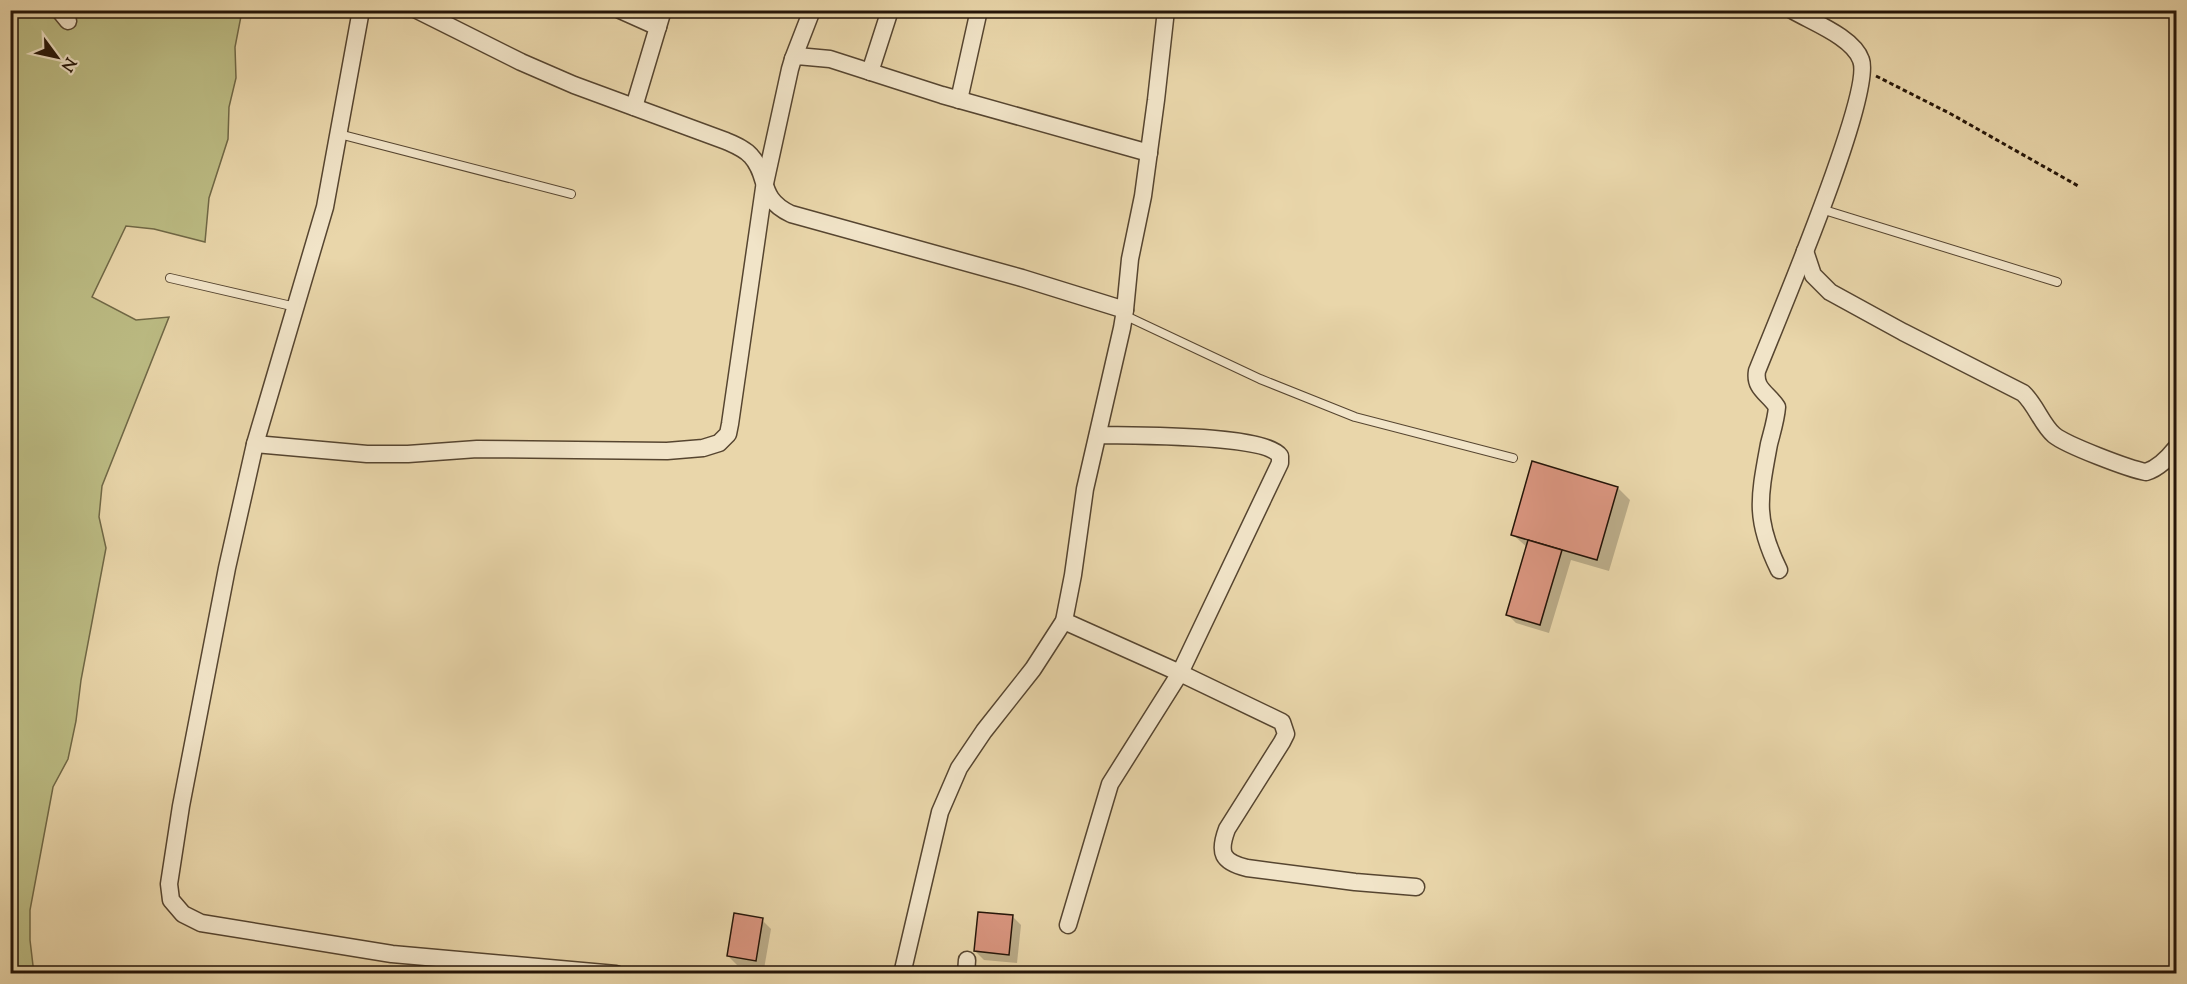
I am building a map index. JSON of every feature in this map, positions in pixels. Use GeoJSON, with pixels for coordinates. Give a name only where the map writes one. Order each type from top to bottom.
{"type":"FeatureCollection","features":[{"type":"Feature","properties":{"kind":"street"},"geometry":{"type":"LineString","coordinates":[[361,10],[325,207],[255,444],[227,567],[181,806],[170,884],[171,900],[183,914],[201,923],[487,969],[616,974]]}},
{"type":"Feature","properties":{"kind":"street"},"geometry":{"type":"LineString","coordinates":[[417,10],[521,62],[743,149],[752,157],[758,168],[770,199],[791,214],[1022,278],[1124,313]]}},
{"type":"Feature","properties":{"kind":"street"},"geometry":{"type":"LineString","coordinates":[[620,10],[661,19],[634,107]]}},
{"type":"Feature","properties":{"kind":"street"},"geometry":{"type":"LineString","coordinates":[[255,444],[367,454],[408,454],[477,449],[667,451],[703,448],[719,443],[728,434],[730,424],[764,188],[794,59],[812,10]]}},
{"type":"Feature","properties":{"kind":"street"},"geometry":{"type":"LineString","coordinates":[[870,72],[890,10]]}},
{"type":"Feature","properties":{"kind":"street"},"geometry":{"type":"LineString","coordinates":[[959,100],[980,10]]}},
{"type":"Feature","properties":{"kind":"street"},"geometry":{"type":"LineString","coordinates":[[902,974],[940,812],[959,768],[984,731],[1033,669],[1064,621],[1073,576],[1085,489],[1124,313],[1130,259],[1149,153],[1166,10]]}},
{"type":"Feature","properties":{"kind":"street"},"geometry":{"type":"LineString","coordinates":[[1779,570],[1768,548],[1762,526],[1760,505],[1762,482],[1777,408],[1758,386],[1757,371],[1821,209],[1856,106],[1863,66],[1855,48],[1792,10]]}},
{"type":"Feature","properties":{"kind":"street"},"geometry":{"type":"LineString","coordinates":[[794,59],[801,56],[816,57],[1149,153]]}},
{"type":"Feature","properties":{"kind":"street"},"geometry":{"type":"LineString","coordinates":[[1805,251],[1813,275],[1830,292],[2023,393],[2032,401],[2050,432],[2063,441],[2146,472],[2153,470],[2176,448]]}},
{"type":"Feature","properties":{"kind":"street"},"geometry":{"type":"LineString","coordinates":[[1068,925],[1110,784],[1180,673],[1280,463],[1277,451],[1243,441],[1098,435]]}},
{"type":"Feature","properties":{"kind":"street"},"geometry":{"type":"LineString","coordinates":[[1064,621],[1282,722],[1286,734],[1282,742],[1227,829],[1222,841],[1222,852],[1227,861],[1233,865],[1258,870],[1416,887]]}},
{"type":"Feature","properties":{"kind":"lane"},"geometry":{"type":"LineString","coordinates":[[339,134],[571,194]]}},
{"type":"Feature","properties":{"kind":"lane"},"geometry":{"type":"LineString","coordinates":[[1821,209],[2057,282]]}},
{"type":"Feature","properties":{"kind":"lane"},"geometry":{"type":"LineString","coordinates":[[170,278],[296,307]]}},
{"type":"Feature","properties":{"kind":"lane"},"geometry":{"type":"LineString","coordinates":[[1124,313],[1260,379],[1336,410],[1431,438],[1513,458]]}},
{"type":"Feature","properties":{"kind":"path"},"geometry":{"type":"LineString","coordinates":[[1863,66],[1883,80],[1951,114],[2080,187]]}},
{"type":"Feature","properties":{"kind":"green space"},"geometry":{"type":"Polygon","coordinates":[[[10,11],[242,11],[235,47],[236,78],[229,107],[228,139],[209,198],[205,242],[154,229],[126,226],[92,297],[136,320],[169,317],[102,486],[99,517],[106,548],[81,680],[76,721],[68,759],[53,787],[30,910],[30,940],[34,974],[10,973],[10,11]]]}},
{"type":"Feature","properties":{"kind":"building"},"geometry":{"type":"Polygon","coordinates":[[[1532,461],[1618,487],[1597,560],[1511,535],[1532,461]]]}},
{"type":"Feature","properties":{"kind":"building"},"geometry":{"type":"Polygon","coordinates":[[[1528,540],[1562,550],[1540,625],[1506,615],[1528,540]]]}},
{"type":"Feature","properties":{"kind":"building"},"geometry":{"type":"Polygon","coordinates":[[[978,912],[1013,915],[1009,955],[974,951],[978,912]]]}},
{"type":"Feature","properties":{"kind":"building"},"geometry":{"type":"Polygon","coordinates":[[[734,913],[763,918],[756,961],[727,956],[734,913]]]}}]}
